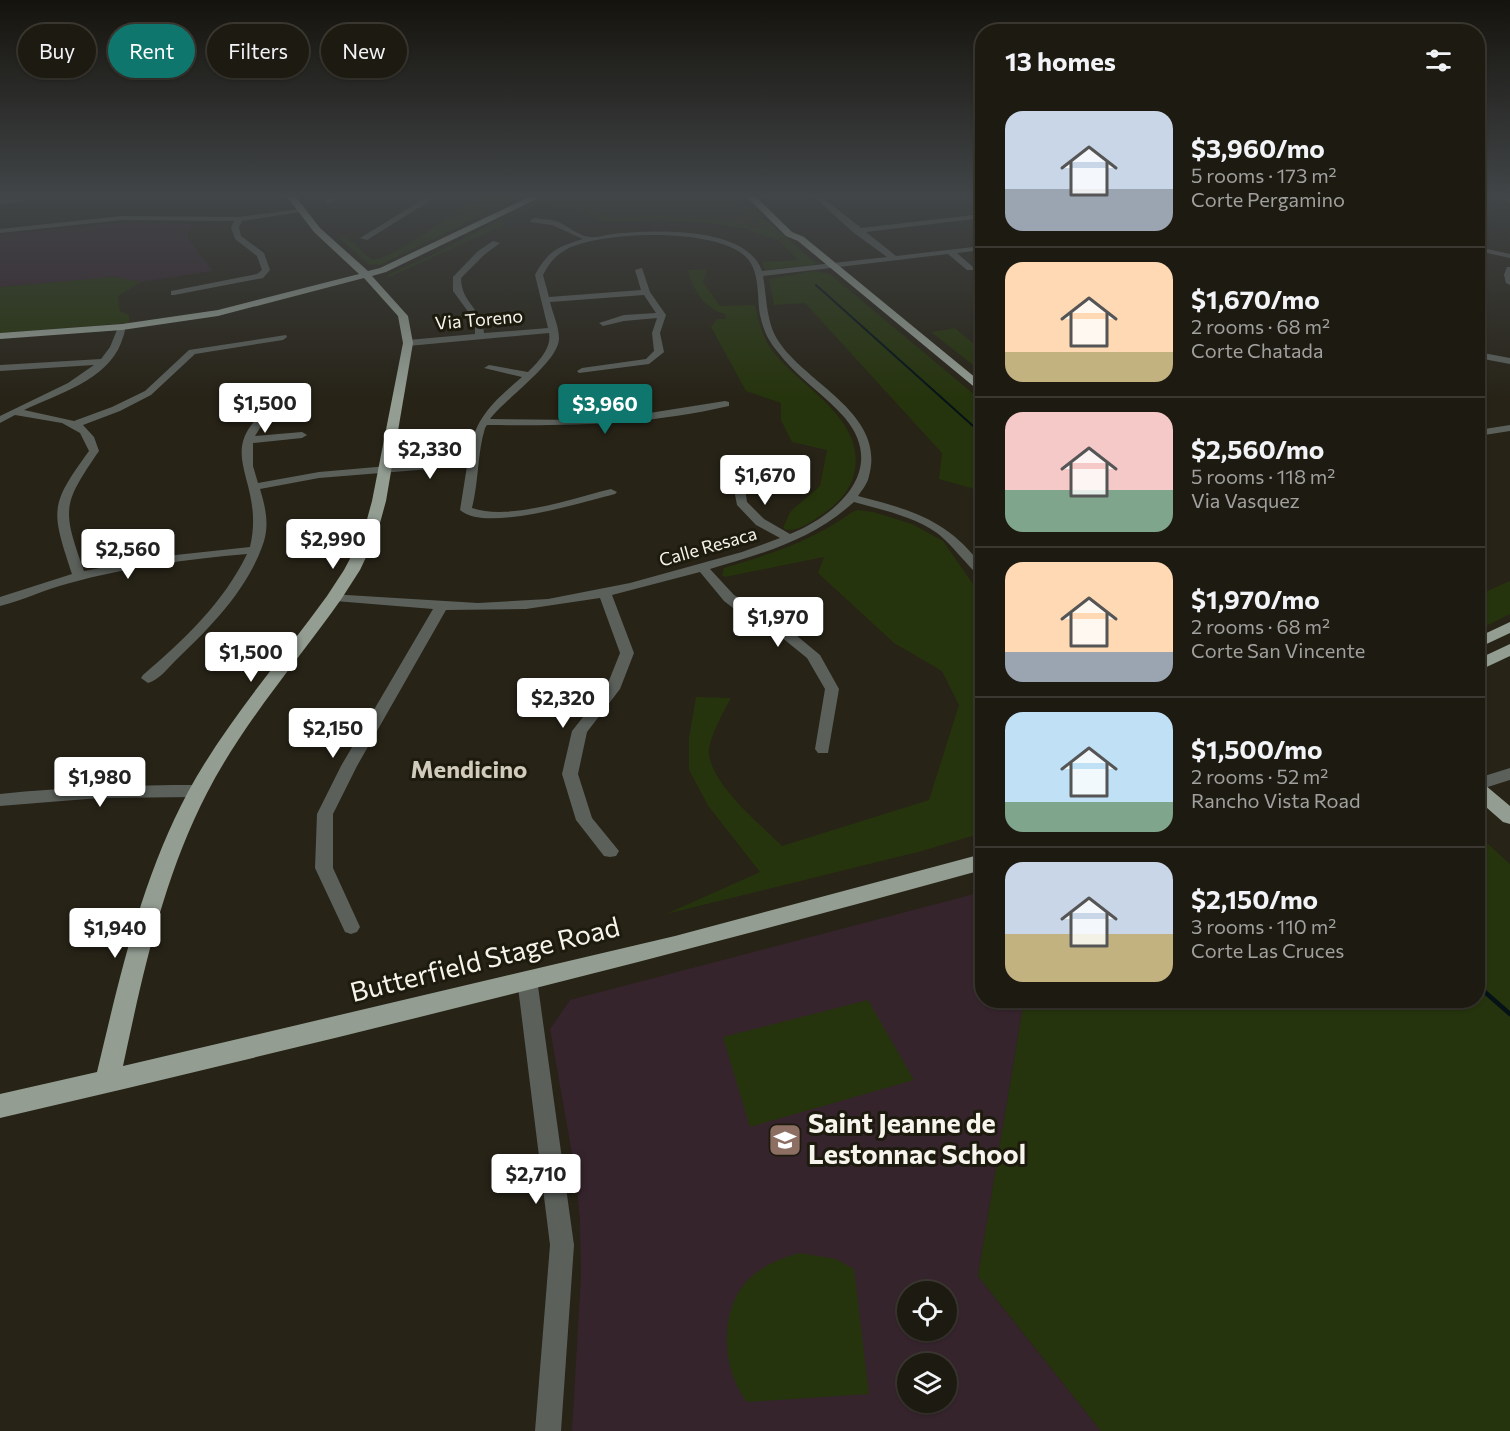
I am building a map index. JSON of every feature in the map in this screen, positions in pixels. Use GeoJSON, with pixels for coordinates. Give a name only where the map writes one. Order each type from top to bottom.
{"type":"FeatureCollection","features":[{"type":"Feature","properties":{"kind":"main road"},"geometry":{"type":"LineString","coordinates":[[106,1081],[139,946],[163,868],[198,791],[231,740],[335,597],[352,570],[369,534],[408,343],[403,316],[354,264]]}},
{"type":"Feature","properties":{"kind":"main road"},"geometry":{"type":"LineString","coordinates":[[0,341],[121,330],[271,306],[356,282],[396,264]]}},
{"type":"Feature","properties":{"kind":"main road"},"geometry":{"type":"LineString","coordinates":[[828,264],[975,382]]}},
{"type":"Feature","properties":{"kind":"main road"},"geometry":{"type":"LineString","coordinates":[[0,336],[121,330]]}},
{"type":"Feature","properties":{"kind":"main road"},"geometry":{"type":"LineString","coordinates":[[1485,640],[1510,627]]}},
{"type":"Feature","properties":{"kind":"main road"},"geometry":{"type":"LineString","coordinates":[[1485,662],[1510,649]]}},
{"type":"Feature","properties":{"kind":"main road"},"geometry":{"type":"LineString","coordinates":[[1485,796],[1510,817]]}},
{"type":"Feature","properties":{"kind":"main road","name":"Butterfield Stage Road"},"geometry":{"type":"LineString","coordinates":[[0,1106],[316,1033],[732,930],[975,864]]}},
{"type":"Feature","properties":{"kind":"street"},"geometry":{"type":"LineString","coordinates":[[174,292],[260,276],[267,270],[265,264]]}},
{"type":"Feature","properties":{"kind":"street"},"geometry":{"type":"LineString","coordinates":[[470,264],[457,277],[457,291],[479,321],[480,336]]}},
{"type":"Feature","properties":{"kind":"street"},"geometry":{"type":"LineString","coordinates":[[542,264],[539,275],[555,340],[552,349],[540,366],[505,394],[483,422],[478,436],[466,510],[473,514],[500,515],[611,492]]}},
{"type":"Feature","properties":{"kind":"street"},"geometry":{"type":"LineString","coordinates":[[756,264],[759,274],[857,264]]}},
{"type":"Feature","properties":{"kind":"street"},"geometry":{"type":"LineString","coordinates":[[966,264],[970,268]]}},
{"type":"Feature","properties":{"kind":"street"},"geometry":{"type":"LineString","coordinates":[[1510,268],[1510,282]]}},
{"type":"Feature","properties":{"kind":"street"},"geometry":{"type":"LineString","coordinates":[[639,270],[646,292],[662,315]]}},
{"type":"Feature","properties":{"kind":"street","name":"Calle Resaca"},"geometry":{"type":"LineString","coordinates":[[335,597],[442,605],[525,605],[605,594],[771,548],[790,540],[830,516],[850,498],[862,482],[866,463],[864,442],[857,428],[846,415],[785,355],[774,341],[767,326],[759,274]]}},
{"type":"Feature","properties":{"kind":"street"},"geometry":{"type":"LineString","coordinates":[[545,300],[646,292]]}},
{"type":"Feature","properties":{"kind":"street"},"geometry":{"type":"LineString","coordinates":[[603,322],[662,315]]}},
{"type":"Feature","properties":{"kind":"street"},"geometry":{"type":"LineString","coordinates":[[582,371],[649,361],[659,352],[656,333],[662,315]]}},
{"type":"Feature","properties":{"kind":"street"},"geometry":{"type":"LineString","coordinates":[[0,420],[12,412],[89,376],[105,362],[121,330]]}},
{"type":"Feature","properties":{"kind":"street","name":"Via Toreno"},"geometry":{"type":"LineString","coordinates":[[408,343],[553,330]]}},
{"type":"Feature","properties":{"kind":"street"},"geometry":{"type":"LineString","coordinates":[[74,425],[116,409],[148,393],[192,352],[283,337]]}},
{"type":"Feature","properties":{"kind":"street"},"geometry":{"type":"LineString","coordinates":[[1485,356],[1510,361]]}},
{"type":"Feature","properties":{"kind":"street"},"geometry":{"type":"LineString","coordinates":[[0,368],[105,362]]}},
{"type":"Feature","properties":{"kind":"street"},"geometry":{"type":"LineString","coordinates":[[489,368],[529,375]]}},
{"type":"Feature","properties":{"kind":"street"},"geometry":{"type":"LineString","coordinates":[[148,678],[182,650],[235,586],[254,550],[261,527],[245,462],[248,440],[254,423],[271,407],[297,392]]}},
{"type":"Feature","properties":{"kind":"street"},"geometry":{"type":"LineString","coordinates":[[483,422],[580,423],[637,418],[725,404]]}},
{"type":"Feature","properties":{"kind":"street"},"geometry":{"type":"LineString","coordinates":[[12,412],[47,417],[74,425],[88,435],[93,451],[68,491],[63,506],[66,536],[79,576]]}},
{"type":"Feature","properties":{"kind":"street"},"geometry":{"type":"LineString","coordinates":[[1485,432],[1510,428]]}},
{"type":"Feature","properties":{"kind":"street"},"geometry":{"type":"LineString","coordinates":[[248,440],[302,435]]}},
{"type":"Feature","properties":{"kind":"street"},"geometry":{"type":"LineString","coordinates":[[253,487],[319,475],[475,462]]}},
{"type":"Feature","properties":{"kind":"street"},"geometry":{"type":"LineString","coordinates":[[737,474],[741,503],[760,522],[790,540]]}},
{"type":"Feature","properties":{"kind":"street"},"geometry":{"type":"LineString","coordinates":[[850,498],[895,510],[934,525],[966,550],[975,564]]}},
{"type":"Feature","properties":{"kind":"street"},"geometry":{"type":"LineString","coordinates":[[0,602],[79,576],[129,564],[188,555],[254,550]]}},
{"type":"Feature","properties":{"kind":"street"},"geometry":{"type":"LineString","coordinates":[[702,567],[729,598],[780,629],[813,655],[832,689],[823,749]]}},
{"type":"Feature","properties":{"kind":"street"},"geometry":{"type":"LineString","coordinates":[[605,594],[627,653],[613,689],[580,731],[570,774],[584,820],[610,851]]}},
{"type":"Feature","properties":{"kind":"street"},"geometry":{"type":"LineString","coordinates":[[351,927],[324,868],[325,814],[349,766],[442,605]]}},
{"type":"Feature","properties":{"kind":"street"},"geometry":{"type":"LineString","coordinates":[[1485,782],[1510,774]]}},
{"type":"Feature","properties":{"kind":"street"},"geometry":{"type":"LineString","coordinates":[[0,800],[56,793],[198,791]]}},
{"type":"Feature","properties":{"kind":"street"},"geometry":{"type":"LineString","coordinates":[[527,979],[562,1245],[548,1431]]}},
{"type":"Feature","properties":{"kind":"shaded area"},"geometry":{"type":"Polygon","coordinates":[[[0,264],[207,264],[212,271],[141,282],[114,277],[0,287],[0,264]]]}},
{"type":"Feature","properties":{"kind":"shaded area","name":"Saint Jeanne de Lestonnac School"},"geometry":{"type":"Polygon","coordinates":[[[975,894],[975,1008],[1023,1008],[978,1276],[1101,1431],[572,1431],[581,1276],[576,1177],[550,1029],[570,1000],[975,894]]]}},
{"type":"Feature","properties":{"kind":"green space"},"geometry":{"type":"Polygon","coordinates":[[[412,264],[418,264],[387,278],[389,274],[412,264]]]}},
{"type":"Feature","properties":{"kind":"green space"},"geometry":{"type":"Polygon","coordinates":[[[763,264],[817,264],[765,270],[763,264]]]}},
{"type":"Feature","properties":{"kind":"green space"},"geometry":{"type":"Polygon","coordinates":[[[707,269],[703,282],[720,306],[755,305],[762,331],[776,355],[831,408],[843,422],[851,438],[856,455],[854,474],[846,491],[829,509],[799,528],[788,530],[783,528],[790,512],[820,486],[827,450],[792,442],[781,420],[781,403],[746,391],[711,327],[717,319],[726,319],[725,314],[711,308],[700,297],[688,270],[707,269]]]}},
{"type":"Feature","properties":{"kind":"green space"},"geometry":{"type":"Polygon","coordinates":[[[814,271],[830,274],[975,395],[975,489],[939,479],[942,453],[805,303],[774,305],[769,279],[814,271]]]}},
{"type":"Feature","properties":{"kind":"green space"},"geometry":{"type":"Polygon","coordinates":[[[114,277],[141,282],[118,296],[120,311],[129,315],[129,323],[0,333],[0,287],[114,277]]]}},
{"type":"Feature","properties":{"kind":"green space"},"geometry":{"type":"Polygon","coordinates":[[[955,328],[975,345],[975,367],[931,332],[955,328]]]}},
{"type":"Feature","properties":{"kind":"green space"},"geometry":{"type":"Polygon","coordinates":[[[858,510],[873,512],[912,524],[943,541],[975,587],[975,835],[922,851],[666,914],[760,872],[709,807],[689,770],[689,738],[696,697],[731,698],[709,749],[713,767],[728,792],[782,846],[929,800],[959,705],[942,671],[894,643],[818,573],[824,557],[725,577],[722,575],[724,568],[806,539],[858,510]]]}},
{"type":"Feature","properties":{"kind":"green space"},"geometry":{"type":"Polygon","coordinates":[[[1510,581],[1510,614],[1485,626],[1485,592],[1510,581]]]}},
{"type":"Feature","properties":{"kind":"green space"},"geometry":{"type":"Polygon","coordinates":[[[1485,841],[1510,864],[1510,1431],[1101,1431],[978,1276],[1023,1008],[1485,1008],[1485,841]]]}},
{"type":"Feature","properties":{"kind":"green space"},"geometry":{"type":"Polygon","coordinates":[[[868,1000],[914,1080],[750,1127],[723,1037],[868,1000]]]}},
{"type":"Feature","properties":{"kind":"green space"},"geometry":{"type":"Polygon","coordinates":[[[800,1253],[836,1259],[854,1269],[869,1394],[747,1402],[732,1374],[728,1358],[728,1324],[731,1308],[747,1281],[759,1271],[772,1263],[800,1253]]]}},
{"type":"Feature","properties":{"kind":"waterway"},"geometry":{"type":"LineString","coordinates":[[816,285],[975,428]]}},
{"type":"Feature","properties":{"kind":"waterway"},"geometry":{"type":"LineString","coordinates":[[1485,992],[1510,1014]]}},
{"type":"Feature","properties":{"kind":"place","name":"Saint Jeanne de Lestonnac School"},"geometry":{"type":"Point","coordinates":[785,1140]}},
{"type":"Feature","properties":{"kind":"district","name":"Mendicino"},"geometry":{"type":"Point","coordinates":[469,770]}}]}
